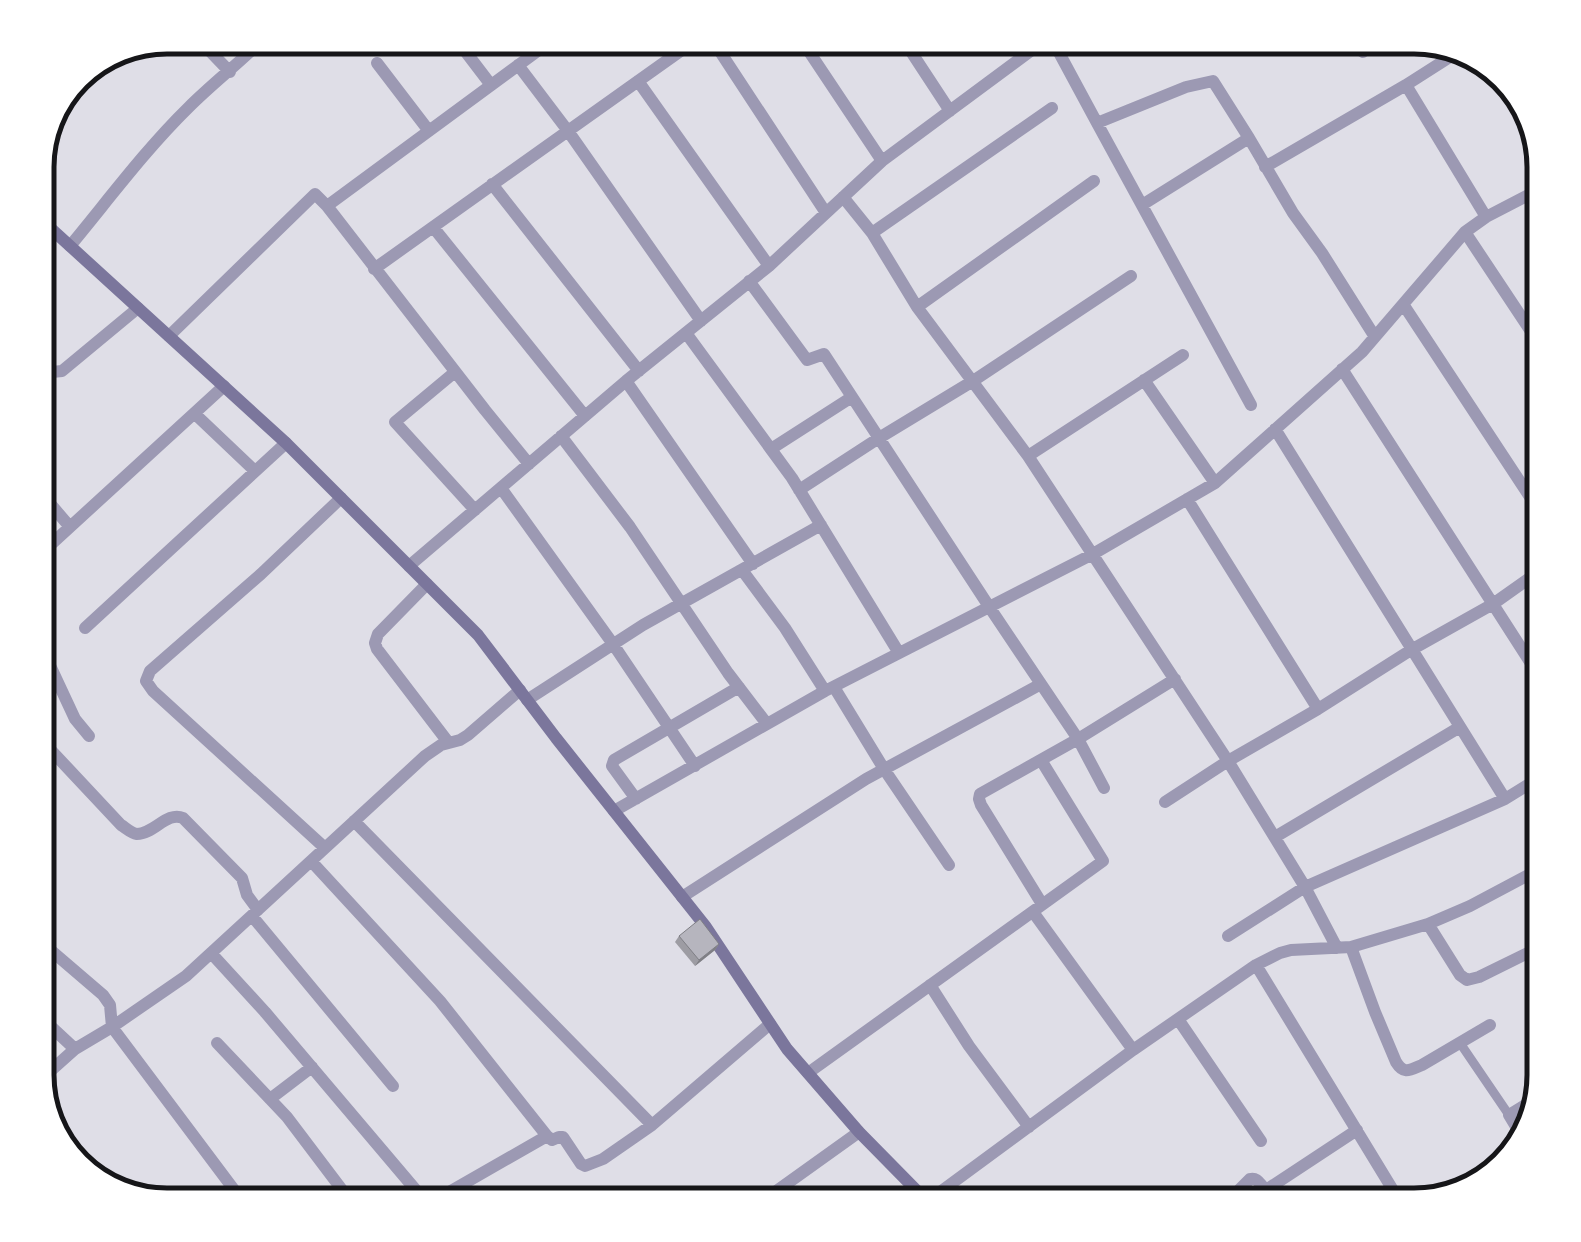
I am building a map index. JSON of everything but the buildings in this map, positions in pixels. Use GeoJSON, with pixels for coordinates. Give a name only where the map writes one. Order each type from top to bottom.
{"type":"FeatureCollection","features":[{"type":"Feature","properties":{"kind":"street"},"geometry":{"type":"LineString","coordinates":[[213,54],[230,72]]}},
{"type":"Feature","properties":{"kind":"street"},"geometry":{"type":"LineString","coordinates":[[70,246],[166,132],[189,107],[230,72],[248,54]]}},
{"type":"Feature","properties":{"kind":"street"},"geometry":{"type":"LineString","coordinates":[[467,54],[491,85]]}},
{"type":"Feature","properties":{"kind":"street"},"geometry":{"type":"LineString","coordinates":[[327,206],[533,54]]}},
{"type":"Feature","properties":{"kind":"street"},"geometry":{"type":"LineString","coordinates":[[374,268],[638,81],[673,54]]}},
{"type":"Feature","properties":{"kind":"street"},"geometry":{"type":"LineString","coordinates":[[722,54],[826,213]]}},
{"type":"Feature","properties":{"kind":"street"},"geometry":{"type":"LineString","coordinates":[[811,54],[882,161]]}},
{"type":"Feature","properties":{"kind":"street"},"geometry":{"type":"LineString","coordinates":[[913,54],[950,111]]}},
{"type":"Feature","properties":{"kind":"street"},"geometry":{"type":"LineString","coordinates":[[409,566],[626,381],[769,266],[882,161],[950,111],[1019,54]]}},
{"type":"Feature","properties":{"kind":"street"},"geometry":{"type":"LineString","coordinates":[[1060,54],[1252,405]]}},
{"type":"Feature","properties":{"kind":"street"},"geometry":{"type":"LineString","coordinates":[[1265,167],[1406,85],[1447,59]]}},
{"type":"Feature","properties":{"kind":"street"},"geometry":{"type":"LineString","coordinates":[[376,63],[429,131]]}},
{"type":"Feature","properties":{"kind":"street"},"geometry":{"type":"LineString","coordinates":[[518,65],[568,131],[701,321]]}},
{"type":"Feature","properties":{"kind":"street"},"geometry":{"type":"LineString","coordinates":[[638,81],[769,266]]}},
{"type":"Feature","properties":{"kind":"street"},"geometry":{"type":"LineString","coordinates":[[1097,124],[1186,86],[1213,81],[1249,138],[1293,213],[1322,253],[1375,337]]}},
{"type":"Feature","properties":{"kind":"street"},"geometry":{"type":"LineString","coordinates":[[1406,85],[1486,217]]}},
{"type":"Feature","properties":{"kind":"street"},"geometry":{"type":"LineString","coordinates":[[872,233],[1052,108]]}},
{"type":"Feature","properties":{"kind":"street"},"geometry":{"type":"LineString","coordinates":[[1142,205],[1249,138]]}},
{"type":"Feature","properties":{"kind":"street"},"geometry":{"type":"LineString","coordinates":[[917,307],[1094,181]]}},
{"type":"Feature","properties":{"kind":"street"},"geometry":{"type":"LineString","coordinates":[[492,184],[639,371]]}},
{"type":"Feature","properties":{"kind":"street"},"geometry":{"type":"LineString","coordinates":[[169,336],[315,194],[327,206],[455,372],[529,464]]}},
{"type":"Feature","properties":{"kind":"street"},"geometry":{"type":"LineString","coordinates":[[614,811],[829,689],[1093,554],[1215,482],[1362,352],[1465,232],[1486,217],[1527,196]]}},
{"type":"Feature","properties":{"kind":"street"},"geometry":{"type":"LineString","coordinates":[[843,197],[872,233],[917,307],[974,381],[1028,456],[1093,554],[1228,761],[1305,888],[1337,948]]}},
{"type":"Feature","properties":{"kind":"street"},"geometry":{"type":"LineString","coordinates":[[433,227],[585,416]]}},
{"type":"Feature","properties":{"kind":"street"},"geometry":{"type":"LineString","coordinates":[[54,231],[286,443],[478,635],[523,695],[706,927],[787,1049],[858,1132],[914,1188]]}},
{"type":"Feature","properties":{"kind":"street"},"geometry":{"type":"LineString","coordinates":[[1465,232],[1527,325]]}},
{"type":"Feature","properties":{"kind":"street"},"geometry":{"type":"LineString","coordinates":[[799,490],[879,438],[974,381],[1131,276]]}},
{"type":"Feature","properties":{"kind":"street"},"geometry":{"type":"LineString","coordinates":[[749,281],[807,360],[824,354],[990,608],[1078,739],[1104,788]]}},
{"type":"Feature","properties":{"kind":"street"},"geometry":{"type":"LineString","coordinates":[[1403,304],[1527,492]]}},
{"type":"Feature","properties":{"kind":"street"},"geometry":{"type":"LineString","coordinates":[[54,372],[62,371],[138,308]]}},
{"type":"Feature","properties":{"kind":"street"},"geometry":{"type":"LineString","coordinates":[[686,333],[771,449],[799,490],[899,653]]}},
{"type":"Feature","properties":{"kind":"street"},"geometry":{"type":"LineString","coordinates":[[1028,456],[1183,355]]}},
{"type":"Feature","properties":{"kind":"street"},"geometry":{"type":"LineString","coordinates":[[1342,369],[1527,657]]}},
{"type":"Feature","properties":{"kind":"street"},"geometry":{"type":"LineString","coordinates":[[455,372],[395,422],[475,510]]}},
{"type":"Feature","properties":{"kind":"street"},"geometry":{"type":"LineString","coordinates":[[1144,380],[1215,482]]}},
{"type":"Feature","properties":{"kind":"street"},"geometry":{"type":"LineString","coordinates":[[626,381],[748,567],[785,628],[829,689],[949,865]]}},
{"type":"Feature","properties":{"kind":"street"},"geometry":{"type":"LineString","coordinates":[[54,542],[196,414],[224,386]]}},
{"type":"Feature","properties":{"kind":"street"},"geometry":{"type":"LineString","coordinates":[[771,449],[852,396]]}},
{"type":"Feature","properties":{"kind":"street"},"geometry":{"type":"LineString","coordinates":[[196,414],[255,471]]}},
{"type":"Feature","properties":{"kind":"street"},"geometry":{"type":"LineString","coordinates":[[1275,429],[1505,799]]}},
{"type":"Feature","properties":{"kind":"street"},"geometry":{"type":"LineString","coordinates":[[561,436],[630,527],[681,604],[739,687],[767,724]]}},
{"type":"Feature","properties":{"kind":"street"},"geometry":{"type":"LineString","coordinates":[[85,628],[286,443]]}},
{"type":"Feature","properties":{"kind":"street"},"geometry":{"type":"LineString","coordinates":[[501,488],[613,644],[694,766]]}},
{"type":"Feature","properties":{"kind":"street"},"geometry":{"type":"LineString","coordinates":[[325,848],[152,691],[146,681],[150,671],[261,574],[341,498]]}},
{"type":"Feature","properties":{"kind":"street"},"geometry":{"type":"LineString","coordinates":[[1187,499],[1318,709]]}},
{"type":"Feature","properties":{"kind":"street"},"geometry":{"type":"LineString","coordinates":[[54,508],[70,527]]}},
{"type":"Feature","properties":{"kind":"street"},"geometry":{"type":"LineString","coordinates":[[54,1068],[75,1049],[112,1027],[186,976],[425,756],[441,745],[460,740],[523,695],[613,644],[643,624],[748,567],[821,525]]}},
{"type":"Feature","properties":{"kind":"street"},"geometry":{"type":"LineString","coordinates":[[1165,802],[1228,761],[1318,709],[1411,650],[1493,604],[1527,580]]}},
{"type":"Feature","properties":{"kind":"street"},"geometry":{"type":"LineString","coordinates":[[427,584],[378,634],[375,643],[377,649],[448,742]]}},
{"type":"Feature","properties":{"kind":"street"},"geometry":{"type":"LineString","coordinates":[[54,674],[75,719],[89,736]]}},
{"type":"Feature","properties":{"kind":"street"},"geometry":{"type":"LineString","coordinates":[[1133,1050],[1037,908],[979,799],[980,794],[985,790],[1078,739],[1174,679]]}},
{"type":"Feature","properties":{"kind":"street"},"geometry":{"type":"LineString","coordinates":[[682,898],[802,819],[884,769],[1041,684]]}},
{"type":"Feature","properties":{"kind":"street"},"geometry":{"type":"LineString","coordinates":[[636,799],[612,766],[612,763],[616,758],[739,687]]}},
{"type":"Feature","properties":{"kind":"street"},"geometry":{"type":"LineString","coordinates":[[1275,837],[1460,727]]}},
{"type":"Feature","properties":{"kind":"street"},"geometry":{"type":"LineString","coordinates":[[54,753],[121,825],[128,830],[137,834],[146,832],[172,818],[179,816],[183,818],[242,878],[247,895],[255,913],[393,1086]]}},
{"type":"Feature","properties":{"kind":"street"},"geometry":{"type":"LineString","coordinates":[[808,1073],[1103,861],[1041,760]]}},
{"type":"Feature","properties":{"kind":"street"},"geometry":{"type":"LineString","coordinates":[[1228,936],[1305,888],[1505,799],[1527,785]]}},
{"type":"Feature","properties":{"kind":"street"},"geometry":{"type":"LineString","coordinates":[[354,821],[652,1125]]}},
{"type":"Feature","properties":{"kind":"street"},"geometry":{"type":"LineString","coordinates":[[311,861],[440,1001],[546,1136],[552,1140],[563,1137],[580,1164],[586,1166],[603,1159],[652,1125],[770,1024]]}},
{"type":"Feature","properties":{"kind":"street"},"geometry":{"type":"LineString","coordinates":[[945,1188],[1133,1050],[1256,965],[1280,953],[1291,950],[1351,947],[1428,924],[1470,906],[1527,876]]}},
{"type":"Feature","properties":{"kind":"street"},"geometry":{"type":"LineString","coordinates":[[1428,924],[1460,975],[1467,980],[1479,977],[1527,953]]}},
{"type":"Feature","properties":{"kind":"street"},"geometry":{"type":"LineString","coordinates":[[1351,947],[1375,1012],[1396,1062],[1401,1069],[1405,1071],[1411,1070],[1422,1065],[1490,1025]]}},
{"type":"Feature","properties":{"kind":"street"},"geometry":{"type":"LineString","coordinates":[[54,953],[103,995],[110,1005],[112,1027],[233,1188]]}},
{"type":"Feature","properties":{"kind":"street"},"geometry":{"type":"LineString","coordinates":[[211,953],[312,1067],[414,1188]]}},
{"type":"Feature","properties":{"kind":"street"},"geometry":{"type":"LineString","coordinates":[[1256,965],[1392,1188]]}},
{"type":"Feature","properties":{"kind":"street"},"geometry":{"type":"LineString","coordinates":[[930,985],[970,1046],[1028,1127]]}},
{"type":"Feature","properties":{"kind":"street"},"geometry":{"type":"LineString","coordinates":[[1178,1019],[1261,1141]]}},
{"type":"Feature","properties":{"kind":"street"},"geometry":{"type":"LineString","coordinates":[[54,1030],[75,1049]]}},
{"type":"Feature","properties":{"kind":"street"},"geometry":{"type":"LineString","coordinates":[[217,1043],[287,1117],[341,1188]]}},
{"type":"Feature","properties":{"kind":"street"},"geometry":{"type":"LineString","coordinates":[[270,1099],[312,1067]]}},
{"type":"Feature","properties":{"kind":"street"},"geometry":{"type":"LineString","coordinates":[[1515,1125],[1509,1115],[1522,1107]]}},
{"type":"Feature","properties":{"kind":"street"},"geometry":{"type":"LineString","coordinates":[[1269,1188],[1357,1130]]}},
{"type":"Feature","properties":{"kind":"street"},"geometry":{"type":"LineString","coordinates":[[781,1188],[858,1132]]}},
{"type":"Feature","properties":{"kind":"street"},"geometry":{"type":"LineString","coordinates":[[456,1188],[546,1136]]}},
{"type":"Feature","properties":{"kind":"street"},"geometry":{"type":"LineString","coordinates":[[1241,1188],[1253,1178],[1257,1180],[1264,1188]]}},
{"type":"Feature","properties":{"kind":"lane"},"geometry":{"type":"LineString","coordinates":[[1460,1043],[1509,1115]]}}]}
